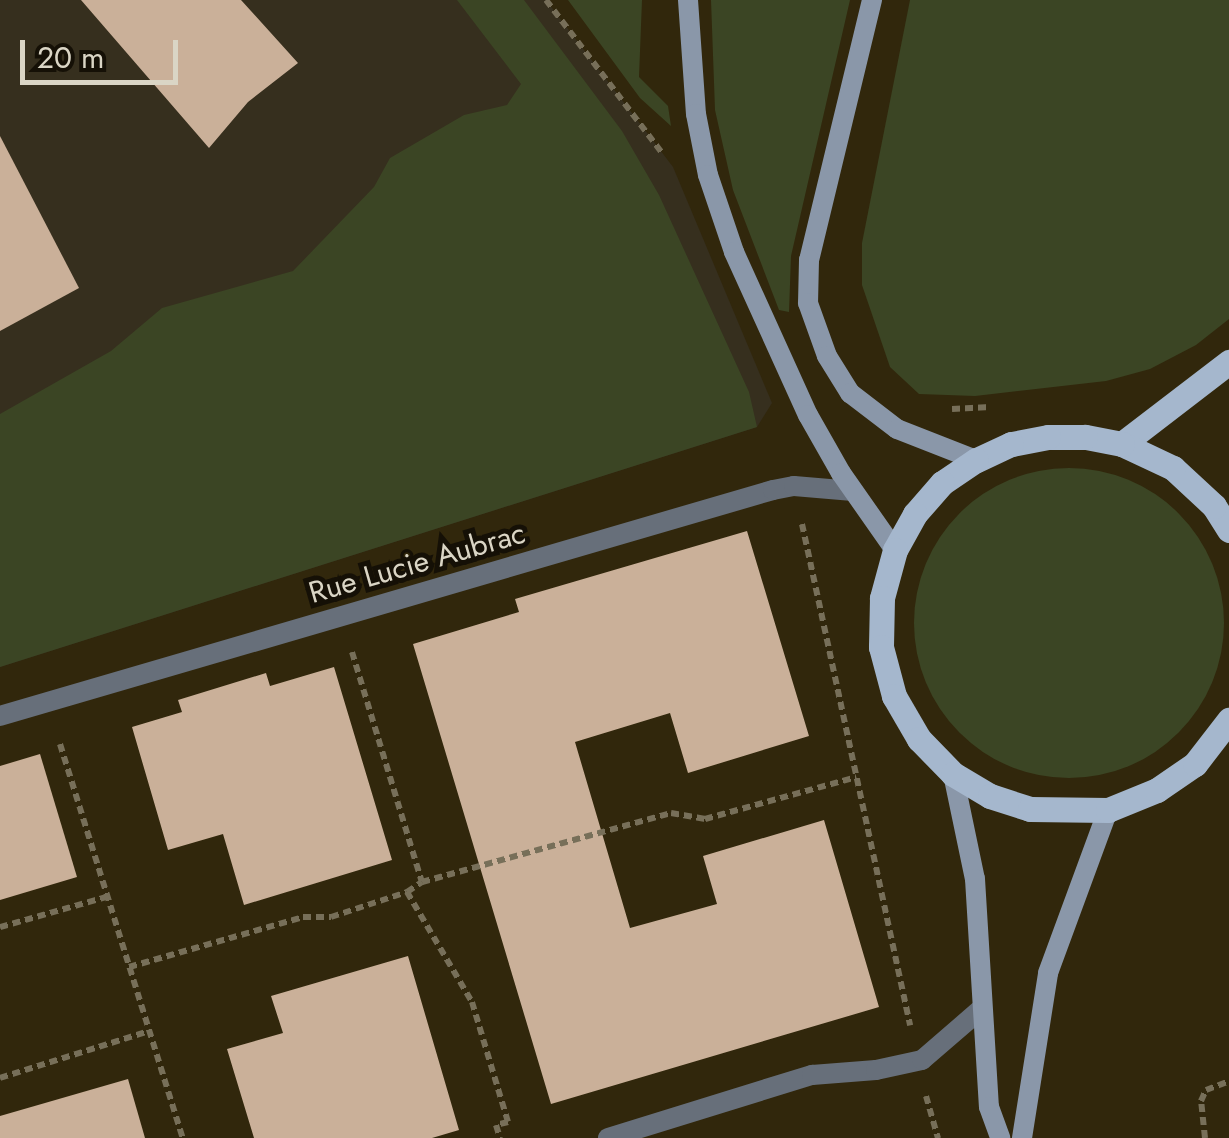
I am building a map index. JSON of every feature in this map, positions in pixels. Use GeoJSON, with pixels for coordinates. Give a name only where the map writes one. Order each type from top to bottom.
{"type":"FeatureCollection","features":[{"type":"Feature","properties":{"kind":"main road"},"geometry":{"type":"LineString","coordinates":[[688,0],[696,114],[708,176],[734,252],[786,369],[854,491],[895,550]]}},
{"type":"Feature","properties":{"kind":"main road"},"geometry":{"type":"LineString","coordinates":[[872,0],[809,260],[808,303],[828,356],[850,392],[897,429],[976,460]]}},
{"type":"Feature","properties":{"kind":"main road"},"geometry":{"type":"LineString","coordinates":[[1122,444],[1229,362]]}},
{"type":"Feature","properties":{"kind":"main road"},"geometry":{"type":"LineString","coordinates":[[1229,530],[1214,506],[1173,468],[1122,444],[1085,436],[1011,444],[976,460],[933,494],[895,550],[882,598],[881,648],[894,696],[918,739],[954,774],[990,796],[1030,809],[1108,810],[1157,790],[1195,764],[1229,720]]}},
{"type":"Feature","properties":{"kind":"main road"},"geometry":{"type":"LineString","coordinates":[[954,774],[975,878],[980,1010],[989,1107],[1000,1138]]}},
{"type":"Feature","properties":{"kind":"main road"},"geometry":{"type":"LineString","coordinates":[[1022,1138],[1048,973],[1108,810]]}},
{"type":"Feature","properties":{"kind":"street","name":"Rue Lucie Aubrac"},"geometry":{"type":"LineString","coordinates":[[0,716],[794,486],[854,491]]}},
{"type":"Feature","properties":{"kind":"street"},"geometry":{"type":"LineString","coordinates":[[608,1138],[812,1075],[876,1070],[918,1061],[980,1010]]}},
{"type":"Feature","properties":{"kind":"path"},"geometry":{"type":"LineString","coordinates":[[546,0],[673,167]]}},
{"type":"Feature","properties":{"kind":"path"},"geometry":{"type":"LineString","coordinates":[[939,406],[992,407]]}},
{"type":"Feature","properties":{"kind":"path"},"geometry":{"type":"LineString","coordinates":[[794,486],[938,1138]]}},
{"type":"Feature","properties":{"kind":"path"},"geometry":{"type":"LineString","coordinates":[[351,651],[422,882]]}},
{"type":"Feature","properties":{"kind":"path"},"geometry":{"type":"LineString","coordinates":[[60,744],[183,1138]]}},
{"type":"Feature","properties":{"kind":"path"},"geometry":{"type":"LineString","coordinates":[[129,967],[304,917],[331,917],[407,892],[422,882],[671,812],[705,819],[856,777]]}},
{"type":"Feature","properties":{"kind":"path"},"geometry":{"type":"LineString","coordinates":[[407,892],[472,1002],[508,1122],[496,1125],[500,1138]]}},
{"type":"Feature","properties":{"kind":"path"},"geometry":{"type":"LineString","coordinates":[[0,927],[106,897]]}},
{"type":"Feature","properties":{"kind":"path"},"geometry":{"type":"LineString","coordinates":[[0,1078],[150,1030]]}},
{"type":"Feature","properties":{"kind":"path"},"geometry":{"type":"LineString","coordinates":[[1205,1138],[1201,1101],[1206,1090],[1229,1082]]}},
{"type":"Feature","properties":{"kind":"shaded area"},"geometry":{"type":"Polygon","coordinates":[[[0,0],[546,0],[673,167],[772,403],[757,427],[0,667],[0,0]]]}},
{"type":"Feature","properties":{"kind":"green space"},"geometry":{"type":"Polygon","coordinates":[[[457,0],[524,0],[622,131],[659,195],[749,392],[757,427],[0,667],[0,414],[111,351],[162,308],[293,271],[374,187],[390,158],[464,115],[507,105],[521,84],[457,0]]]}},
{"type":"Feature","properties":{"kind":"green space"},"geometry":{"type":"Polygon","coordinates":[[[568,0],[642,0],[639,77],[668,106],[671,126],[640,98],[568,0]]]}},
{"type":"Feature","properties":{"kind":"green space"},"geometry":{"type":"Polygon","coordinates":[[[711,0],[850,0],[791,256],[789,312],[779,310],[733,190],[715,110],[711,0]]]}},
{"type":"Feature","properties":{"kind":"green space"},"geometry":{"type":"Polygon","coordinates":[[[910,0],[1229,0],[1229,319],[1196,345],[1150,369],[1106,381],[975,396],[919,394],[890,367],[862,285],[862,243],[910,0]]]}},
{"type":"Feature","properties":{"kind":"green space"},"geometry":{"type":"Polygon","coordinates":[[[1069,468],[1099,471],[1128,480],[1155,494],[1178,514],[1198,537],[1212,564],[1221,593],[1221,653],[1212,682],[1198,709],[1178,732],[1155,752],[1128,766],[1099,775],[1069,778],[1039,775],[1010,766],[983,752],[960,732],[940,709],[926,682],[917,653],[914,623],[917,593],[926,564],[940,537],[960,514],[983,494],[1010,480],[1039,471],[1069,468]]]}},
{"type":"Feature","properties":{"kind":"building"},"geometry":{"type":"Polygon","coordinates":[[[81,0],[241,0],[298,63],[248,102],[209,148],[81,0]]]}},
{"type":"Feature","properties":{"kind":"building"},"geometry":{"type":"Polygon","coordinates":[[[0,136],[79,288],[0,331],[0,136]]]}},
{"type":"Feature","properties":{"kind":"building"},"geometry":{"type":"Polygon","coordinates":[[[747,531],[809,736],[688,773],[670,713],[575,742],[630,928],[717,904],[703,856],[824,820],[879,1007],[551,1104],[413,644],[519,612],[515,599],[747,531]]]}},
{"type":"Feature","properties":{"kind":"building"},"geometry":{"type":"Polygon","coordinates":[[[334,667],[392,860],[244,905],[223,834],[168,850],[132,727],[182,712],[178,700],[266,673],[270,686],[334,667]]]}},
{"type":"Feature","properties":{"kind":"building"},"geometry":{"type":"Polygon","coordinates":[[[40,754],[77,877],[0,900],[0,766],[40,754]]]}},
{"type":"Feature","properties":{"kind":"building"},"geometry":{"type":"Polygon","coordinates":[[[408,956],[459,1130],[432,1138],[254,1138],[227,1049],[283,1033],[271,996],[408,956]]]}},
{"type":"Feature","properties":{"kind":"building"},"geometry":{"type":"Polygon","coordinates":[[[128,1079],[145,1138],[0,1138],[0,1116],[128,1079]]]}}]}
